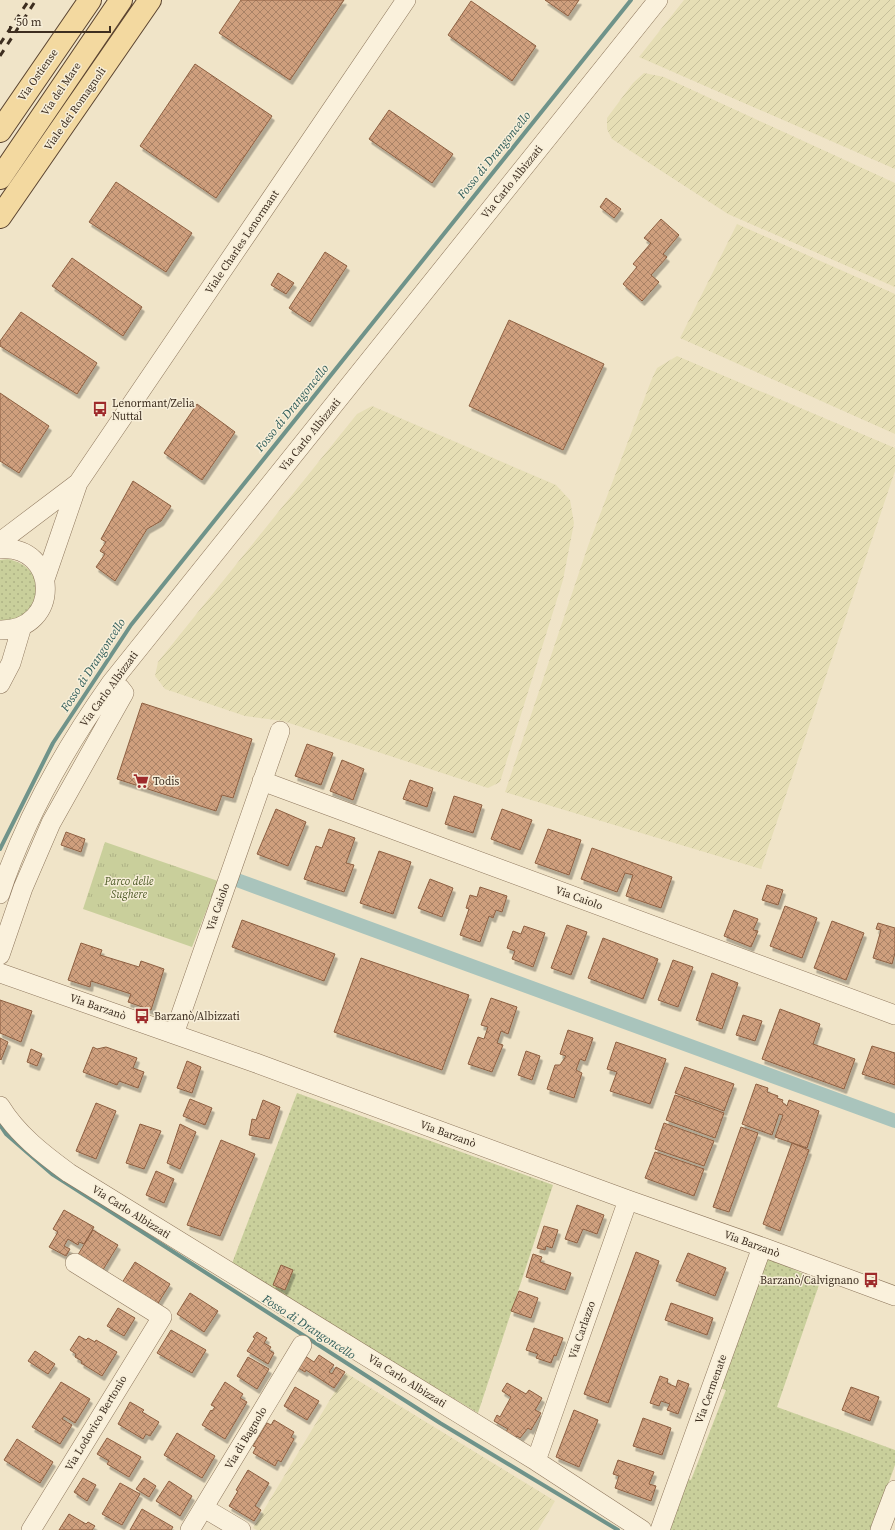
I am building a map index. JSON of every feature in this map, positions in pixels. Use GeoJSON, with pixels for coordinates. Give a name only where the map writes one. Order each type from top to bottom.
{"type":"FeatureCollection","features":[{"type":"Feature","properties":{"kind":"main road","name":"Via Ostiense"},"geometry":{"type":"LineString","coordinates":[[0,130],[90,0]]}},
{"type":"Feature","properties":{"kind":"main road","name":"Via del Mare"},"geometry":{"type":"LineString","coordinates":[[0,178],[121,0]]}},
{"type":"Feature","properties":{"kind":"main road","name":"Viale dei Romagnoli"},"geometry":{"type":"LineString","coordinates":[[0,217],[150,0]]}},
{"type":"Feature","properties":{"kind":"street","name":"Viale Charles Lenormant"},"geometry":{"type":"LineString","coordinates":[[45,579],[78,483],[406,0]]}},
{"type":"Feature","properties":{"kind":"street","name":"Via Carlo Albizzati"},"geometry":{"type":"LineString","coordinates":[[0,894],[7,872],[40,797],[86,718],[111,683],[658,0]]}},
{"type":"Feature","properties":{"kind":"street","name":"Viale Charles Lenormant"},"geometry":{"type":"LineString","coordinates":[[0,542],[78,483]]}},
{"type":"Feature","properties":{"kind":"street"},"geometry":{"type":"LineString","coordinates":[[0,549],[8,548],[21,551],[32,558],[40,568],[45,579],[46,593],[42,607],[34,618],[22,626],[10,630],[0,630]]}},
{"type":"Feature","properties":{"kind":"street"},"geometry":{"type":"LineString","coordinates":[[0,684],[11,663],[22,626]]}},
{"type":"Feature","properties":{"kind":"street"},"geometry":{"type":"LineString","coordinates":[[0,954],[23,888],[51,823],[124,694],[120,688],[111,683]]}},
{"type":"Feature","properties":{"kind":"street","name":"Via Caiolo"},"geometry":{"type":"LineString","coordinates":[[174,1034],[280,731]]}},
{"type":"Feature","properties":{"kind":"street","name":"Via Caiolo"},"geometry":{"type":"LineString","coordinates":[[262,781],[895,1015]]}},
{"type":"Feature","properties":{"kind":"street","name":"Via Barzanò"},"geometry":{"type":"LineString","coordinates":[[0,972],[895,1296]]}},
{"type":"Feature","properties":{"kind":"street","name":"Via Carlo Albizzati"},"geometry":{"type":"LineString","coordinates":[[0,1106],[11,1122],[24,1136],[50,1159],[69,1173],[536,1461],[642,1530]]}},
{"type":"Feature","properties":{"kind":"street","name":"Via Carlazzo"},"geometry":{"type":"LineString","coordinates":[[536,1461],[628,1200]]}},
{"type":"Feature","properties":{"kind":"street","name":"Via Cermenate"},"geometry":{"type":"LineString","coordinates":[[660,1530],[762,1247]]}},
{"type":"Feature","properties":{"kind":"street","name":"Via Lodovico Bertonio"},"geometry":{"type":"LineString","coordinates":[[31,1530],[162,1317],[75,1263]]}},
{"type":"Feature","properties":{"kind":"street","name":"Via di Bagnolo"},"geometry":{"type":"LineString","coordinates":[[190,1530],[302,1345]]}},
{"type":"Feature","properties":{"kind":"street"},"geometry":{"type":"LineString","coordinates":[[880,1530],[895,1490]]}},
{"type":"Feature","properties":{"kind":"street"},"geometry":{"type":"LineString","coordinates":[[204,1508],[241,1530]]}},
{"type":"Feature","properties":{"kind":"shaded area"},"geometry":{"type":"Polygon","coordinates":[[[684,0],[895,0],[895,169],[639,57],[684,0]]]}},
{"type":"Feature","properties":{"kind":"shaded area"},"geometry":{"type":"Polygon","coordinates":[[[644,73],[664,77],[895,183],[895,287],[728,214],[612,139],[607,129],[607,118],[633,83],[644,73]]]}},
{"type":"Feature","properties":{"kind":"shaded area"},"geometry":{"type":"Polygon","coordinates":[[[737,224],[895,294],[895,434],[680,338],[737,224]]]}},
{"type":"Feature","properties":{"kind":"shaded area"},"geometry":{"type":"Polygon","coordinates":[[[677,356],[895,448],[895,471],[761,869],[505,792],[588,546],[651,381],[657,368],[677,356]]]}},
{"type":"Feature","properties":{"kind":"shaded area"},"geometry":{"type":"Polygon","coordinates":[[[372,406],[556,485],[570,500],[574,523],[563,580],[500,782],[488,788],[283,721],[245,716],[165,689],[155,676],[158,662],[357,414],[372,406]]]}},
{"type":"Feature","properties":{"kind":"shaded area"},"geometry":{"type":"Polygon","coordinates":[[[346,1373],[555,1501],[538,1530],[257,1530],[253,1528],[346,1373]]]}},
{"type":"Feature","properties":{"kind":"green space"},"geometry":{"type":"Polygon","coordinates":[[[8,559],[25,566],[33,574],[36,585],[36,602],[23,618],[0,622],[0,560],[8,559]]]}},
{"type":"Feature","properties":{"kind":"green space","name":"Parco delle Sughere"},"geometry":{"type":"Polygon","coordinates":[[[105,842],[218,881],[192,947],[83,909],[105,842]]]}},
{"type":"Feature","properties":{"kind":"green space"},"geometry":{"type":"Polygon","coordinates":[[[297,1093],[553,1185],[478,1413],[231,1266],[297,1093]]]}},
{"type":"Feature","properties":{"kind":"green space"},"geometry":{"type":"Polygon","coordinates":[[[767,1259],[772,1259],[820,1282],[777,1407],[895,1450],[895,1465],[872,1530],[670,1530],[684,1477],[691,1480],[726,1390],[717,1387],[767,1259]]]}},
{"type":"Feature","properties":{"kind":"building"},"geometry":{"type":"Polygon","coordinates":[[[241,0],[344,0],[290,80],[219,33],[241,0]]]}},
{"type":"Feature","properties":{"kind":"building"},"geometry":{"type":"Polygon","coordinates":[[[545,0],[579,0],[568,16],[545,0]]]}},
{"type":"Feature","properties":{"kind":"building"},"geometry":{"type":"Polygon","coordinates":[[[471,1],[536,46],[512,81],[448,35],[471,1]]]}},
{"type":"Feature","properties":{"kind":"building"},"geometry":{"type":"Polygon","coordinates":[[[195,64],[272,116],[216,198],[140,146],[195,64]]]}},
{"type":"Feature","properties":{"kind":"building"},"geometry":{"type":"Polygon","coordinates":[[[389,110],[453,154],[432,183],[369,139],[389,110]]]}},
{"type":"Feature","properties":{"kind":"building"},"geometry":{"type":"Polygon","coordinates":[[[116,182],[192,233],[166,272],[89,222],[116,182]]]}},
{"type":"Feature","properties":{"kind":"building"},"geometry":{"type":"Polygon","coordinates":[[[606,198],[621,209],[614,218],[600,207],[606,198]]]}},
{"type":"Feature","properties":{"kind":"building"},"geometry":{"type":"Polygon","coordinates":[[[661,219],[679,235],[663,254],[667,257],[651,275],[659,282],[642,301],[623,284],[637,267],[633,264],[651,243],[644,238],[661,219]]]}},
{"type":"Feature","properties":{"kind":"building"},"geometry":{"type":"Polygon","coordinates":[[[325,252],[347,266],[310,322],[289,308],[325,252]]]}},
{"type":"Feature","properties":{"kind":"building"},"geometry":{"type":"Polygon","coordinates":[[[72,258],[142,307],[123,336],[52,286],[72,258]]]}},
{"type":"Feature","properties":{"kind":"building"},"geometry":{"type":"Polygon","coordinates":[[[278,273],[294,283],[286,294],[271,285],[278,273]]]}},
{"type":"Feature","properties":{"kind":"building"},"geometry":{"type":"Polygon","coordinates":[[[21,312],[97,363],[77,394],[0,346],[0,341],[21,312]]]}},
{"type":"Feature","properties":{"kind":"building"},"geometry":{"type":"Polygon","coordinates":[[[509,320],[604,364],[563,450],[469,406],[509,320]]]}},
{"type":"Feature","properties":{"kind":"building"},"geometry":{"type":"Polygon","coordinates":[[[0,393],[49,426],[19,473],[0,461],[0,393]]]}},
{"type":"Feature","properties":{"kind":"building"},"geometry":{"type":"Polygon","coordinates":[[[197,404],[235,432],[202,480],[164,453],[197,404]]]}},
{"type":"Feature","properties":{"kind":"building"},"geometry":{"type":"Polygon","coordinates":[[[133,481],[171,506],[161,521],[147,529],[115,581],[96,567],[105,554],[100,551],[106,542],[101,539],[133,481]]]}},
{"type":"Feature","properties":{"kind":"building"},"geometry":{"type":"Polygon","coordinates":[[[142,703],[252,739],[233,798],[222,795],[216,811],[117,779],[142,703]]]}},
{"type":"Feature","properties":{"kind":"building"},"geometry":{"type":"Polygon","coordinates":[[[307,744],[333,753],[321,785],[295,776],[307,744]]]}},
{"type":"Feature","properties":{"kind":"building"},"geometry":{"type":"Polygon","coordinates":[[[342,760],[364,769],[353,800],[330,791],[342,760]]]}},
{"type":"Feature","properties":{"kind":"building"},"geometry":{"type":"Polygon","coordinates":[[[410,780],[433,788],[427,807],[403,799],[410,780]]]}},
{"type":"Feature","properties":{"kind":"building"},"geometry":{"type":"Polygon","coordinates":[[[454,796],[482,805],[473,833],[445,824],[454,796]]]}},
{"type":"Feature","properties":{"kind":"building"},"geometry":{"type":"Polygon","coordinates":[[[276,809],[306,822],[288,866],[257,854],[276,809]]]}},
{"type":"Feature","properties":{"kind":"building"},"geometry":{"type":"Polygon","coordinates":[[[502,809],[532,820],[520,850],[491,839],[502,809]]]}},
{"type":"Feature","properties":{"kind":"building"},"geometry":{"type":"Polygon","coordinates":[[[329,829],[355,838],[346,863],[354,865],[344,892],[304,879],[316,846],[322,848],[329,829]]]}},
{"type":"Feature","properties":{"kind":"building"},"geometry":{"type":"Polygon","coordinates":[[[548,829],[581,840],[569,875],[535,863],[548,829]]]}},
{"type":"Feature","properties":{"kind":"building"},"geometry":{"type":"Polygon","coordinates":[[[66,832],[85,839],[81,852],[61,845],[66,832]]]}},
{"type":"Feature","properties":{"kind":"building"},"geometry":{"type":"Polygon","coordinates":[[[592,848],[672,877],[661,908],[626,896],[633,875],[625,873],[617,892],[581,879],[592,848]]]}},
{"type":"Feature","properties":{"kind":"building"},"geometry":{"type":"Polygon","coordinates":[[[379,851],[411,862],[393,914],[360,903],[379,851]]]}},
{"type":"Feature","properties":{"kind":"building"},"geometry":{"type":"Polygon","coordinates":[[[430,879],[453,888],[442,917],[418,908],[430,879]]]}},
{"type":"Feature","properties":{"kind":"building"},"geometry":{"type":"Polygon","coordinates":[[[767,885],[783,890],[778,905],[762,900],[767,885]]]}},
{"type":"Feature","properties":{"kind":"building"},"geometry":{"type":"Polygon","coordinates":[[[480,887],[507,896],[502,912],[496,910],[493,918],[489,916],[480,942],[460,935],[469,909],[466,908],[470,895],[477,897],[480,887]]]}},
{"type":"Feature","properties":{"kind":"building"},"geometry":{"type":"Polygon","coordinates":[[[785,906],[817,918],[802,958],[770,946],[785,906]]]}},
{"type":"Feature","properties":{"kind":"building"},"geometry":{"type":"Polygon","coordinates":[[[734,910],[758,919],[753,930],[758,931],[751,947],[724,936],[734,910]]]}},
{"type":"Feature","properties":{"kind":"building"},"geometry":{"type":"Polygon","coordinates":[[[242,920],[335,954],[324,981],[232,947],[242,920]]]}},
{"type":"Feature","properties":{"kind":"building"},"geometry":{"type":"Polygon","coordinates":[[[832,921],[864,933],[846,980],[814,968],[832,921]]]}},
{"type":"Feature","properties":{"kind":"building"},"geometry":{"type":"Polygon","coordinates":[[[878,923],[895,928],[895,953],[892,964],[873,958],[881,930],[876,929],[878,923]]]}},
{"type":"Feature","properties":{"kind":"building"},"geometry":{"type":"Polygon","coordinates":[[[567,925],[587,932],[571,975],[551,968],[567,925]]]}},
{"type":"Feature","properties":{"kind":"building"},"geometry":{"type":"Polygon","coordinates":[[[524,926],[545,933],[533,967],[512,959],[515,951],[507,948],[513,931],[521,934],[524,926]]]}},
{"type":"Feature","properties":{"kind":"building"},"geometry":{"type":"Polygon","coordinates":[[[603,938],[658,959],[643,999],[588,978],[603,938]]]}},
{"type":"Feature","properties":{"kind":"building"},"geometry":{"type":"Polygon","coordinates":[[[81,943],[102,950],[100,955],[139,967],[141,961],[164,969],[151,1010],[128,1002],[131,994],[91,981],[90,987],[68,980],[81,943]]]}},
{"type":"Feature","properties":{"kind":"building"},"geometry":{"type":"Polygon","coordinates":[[[361,958],[469,995],[442,1070],[334,1032],[361,958]]]}},
{"type":"Feature","properties":{"kind":"building"},"geometry":{"type":"Polygon","coordinates":[[[673,960],[693,967],[678,1007],[658,1000],[673,960]]]}},
{"type":"Feature","properties":{"kind":"building"},"geometry":{"type":"Polygon","coordinates":[[[712,973],[738,983],[722,1029],[696,1020],[712,973]]]}},
{"type":"Feature","properties":{"kind":"building"},"geometry":{"type":"Polygon","coordinates":[[[491,998],[517,1007],[508,1034],[501,1031],[497,1043],[503,1045],[492,1072],[468,1064],[478,1037],[484,1039],[488,1027],[481,1025],[491,998]]]}},
{"type":"Feature","properties":{"kind":"building"},"geometry":{"type":"Polygon","coordinates":[[[0,1000],[32,1011],[21,1042],[0,1033],[0,1000]]]}},
{"type":"Feature","properties":{"kind":"building"},"geometry":{"type":"Polygon","coordinates":[[[780,1009],[820,1024],[813,1044],[855,1059],[844,1089],[762,1059],[780,1009]]]}},
{"type":"Feature","properties":{"kind":"building"},"geometry":{"type":"Polygon","coordinates":[[[743,1015],[762,1021],[755,1041],[736,1035],[743,1015]]]}},
{"type":"Feature","properties":{"kind":"building"},"geometry":{"type":"Polygon","coordinates":[[[568,1030],[593,1038],[585,1061],[580,1059],[576,1070],[582,1073],[574,1098],[547,1089],[555,1065],[560,1065],[566,1056],[560,1054],[568,1030]]]}},
{"type":"Feature","properties":{"kind":"building"},"geometry":{"type":"Polygon","coordinates":[[[0,1038],[8,1042],[1,1060],[0,1059],[0,1038]]]}},
{"type":"Feature","properties":{"kind":"building"},"geometry":{"type":"Polygon","coordinates":[[[616,1042],[666,1059],[650,1104],[610,1091],[617,1072],[607,1069],[616,1042]]]}},
{"type":"Feature","properties":{"kind":"building"},"geometry":{"type":"Polygon","coordinates":[[[872,1046],[895,1053],[895,1085],[862,1074],[872,1046]]]}},
{"type":"Feature","properties":{"kind":"building"},"geometry":{"type":"Polygon","coordinates":[[[93,1047],[97,1049],[106,1047],[137,1058],[133,1068],[144,1072],[138,1088],[119,1081],[117,1085],[83,1072],[93,1047]]]}},
{"type":"Feature","properties":{"kind":"building"},"geometry":{"type":"Polygon","coordinates":[[[31,1049],[42,1054],[37,1066],[27,1062],[31,1049]]]}},
{"type":"Feature","properties":{"kind":"building"},"geometry":{"type":"Polygon","coordinates":[[[526,1051],[540,1056],[532,1080],[518,1075],[526,1051]]]}},
{"type":"Feature","properties":{"kind":"building"},"geometry":{"type":"Polygon","coordinates":[[[187,1061],[201,1067],[192,1093],[177,1088],[187,1061]]]}},
{"type":"Feature","properties":{"kind":"building"},"geometry":{"type":"Polygon","coordinates":[[[685,1067],[734,1084],[724,1111],[675,1093],[685,1067]]]}},
{"type":"Feature","properties":{"kind":"building"},"geometry":{"type":"Polygon","coordinates":[[[756,1084],[768,1088],[767,1092],[778,1096],[777,1098],[783,1100],[782,1102],[787,1106],[789,1100],[819,1111],[807,1148],[775,1137],[783,1115],[779,1114],[772,1135],[742,1124],[756,1084]]]}},
{"type":"Feature","properties":{"kind":"building"},"geometry":{"type":"Polygon","coordinates":[[[675,1095],[724,1113],[715,1138],[666,1120],[675,1095]]]}},
{"type":"Feature","properties":{"kind":"building"},"geometry":{"type":"Polygon","coordinates":[[[190,1099],[212,1108],[205,1125],[183,1116],[190,1099]]]}},
{"type":"Feature","properties":{"kind":"building"},"geometry":{"type":"Polygon","coordinates":[[[263,1100],[280,1107],[269,1139],[249,1135],[252,1119],[256,1120],[263,1100]]]}},
{"type":"Feature","properties":{"kind":"building"},"geometry":{"type":"Polygon","coordinates":[[[96,1103],[116,1111],[96,1159],[76,1151],[96,1103]]]}},
{"type":"Feature","properties":{"kind":"building"},"geometry":{"type":"Polygon","coordinates":[[[664,1123],[714,1141],[704,1166],[655,1149],[664,1123]]]}},
{"type":"Feature","properties":{"kind":"building"},"geometry":{"type":"Polygon","coordinates":[[[140,1124],[161,1131],[144,1169],[126,1163],[140,1124]]]}},
{"type":"Feature","properties":{"kind":"building"},"geometry":{"type":"Polygon","coordinates":[[[180,1124],[196,1132],[180,1169],[167,1163],[180,1124]]]}},
{"type":"Feature","properties":{"kind":"building"},"geometry":{"type":"Polygon","coordinates":[[[741,1127],[758,1133],[729,1212],[713,1207],[741,1127]]]}},
{"type":"Feature","properties":{"kind":"building"},"geometry":{"type":"Polygon","coordinates":[[[221,1140],[255,1154],[220,1236],[187,1225],[221,1140]]]}},
{"type":"Feature","properties":{"kind":"building"},"geometry":{"type":"Polygon","coordinates":[[[792,1143],[809,1150],[780,1231],[763,1224],[792,1143]]]}},
{"type":"Feature","properties":{"kind":"building"},"geometry":{"type":"Polygon","coordinates":[[[655,1152],[704,1169],[694,1196],[645,1178],[655,1152]]]}},
{"type":"Feature","properties":{"kind":"building"},"geometry":{"type":"Polygon","coordinates":[[[156,1171],[174,1179],[164,1203],[146,1195],[156,1171]]]}},
{"type":"Feature","properties":{"kind":"building"},"geometry":{"type":"Polygon","coordinates":[[[577,1205],[604,1215],[597,1234],[583,1229],[577,1243],[565,1239],[577,1205]]]}},
{"type":"Feature","properties":{"kind":"building"},"geometry":{"type":"Polygon","coordinates":[[[64,1210],[94,1227],[84,1244],[79,1242],[78,1245],[68,1239],[64,1246],[70,1249],[66,1256],[49,1247],[58,1232],[53,1229],[64,1210]]]}},
{"type":"Feature","properties":{"kind":"building"},"geometry":{"type":"Polygon","coordinates":[[[544,1226],[558,1230],[552,1248],[546,1246],[545,1250],[537,1248],[544,1226]]]}},
{"type":"Feature","properties":{"kind":"building"},"geometry":{"type":"Polygon","coordinates":[[[93,1230],[118,1245],[101,1273],[76,1258],[93,1230]]]}},
{"type":"Feature","properties":{"kind":"building"},"geometry":{"type":"Polygon","coordinates":[[[636,1252],[659,1261],[608,1403],[584,1394],[636,1252]]]}},
{"type":"Feature","properties":{"kind":"building"},"geometry":{"type":"Polygon","coordinates":[[[688,1253],[726,1268],[715,1296],[676,1281],[688,1253]]]}},
{"type":"Feature","properties":{"kind":"building"},"geometry":{"type":"Polygon","coordinates":[[[533,1254],[542,1257],[540,1262],[571,1273],[565,1290],[526,1277],[533,1254]]]}},
{"type":"Feature","properties":{"kind":"building"},"geometry":{"type":"Polygon","coordinates":[[[135,1262],[170,1284],[155,1308],[120,1286],[135,1262]]]}},
{"type":"Feature","properties":{"kind":"building"},"geometry":{"type":"Polygon","coordinates":[[[281,1265],[293,1270],[285,1290],[273,1285],[281,1265]]]}},
{"type":"Feature","properties":{"kind":"building"},"geometry":{"type":"Polygon","coordinates":[[[519,1291],[538,1298],[531,1318],[511,1311],[519,1291]]]}},
{"type":"Feature","properties":{"kind":"building"},"geometry":{"type":"Polygon","coordinates":[[[190,1293],[218,1311],[204,1332],[177,1314],[190,1293]]]}},
{"type":"Feature","properties":{"kind":"building"},"geometry":{"type":"Polygon","coordinates":[[[671,1303],[713,1318],[707,1335],[665,1320],[671,1303]]]}},
{"type":"Feature","properties":{"kind":"building"},"geometry":{"type":"Polygon","coordinates":[[[118,1308],[135,1318],[124,1336],[107,1326],[118,1308]]]}},
{"type":"Feature","properties":{"kind":"building"},"geometry":{"type":"Polygon","coordinates":[[[534,1328],[563,1338],[556,1356],[554,1355],[551,1363],[536,1358],[538,1354],[526,1350],[534,1328]]]}},
{"type":"Feature","properties":{"kind":"building"},"geometry":{"type":"Polygon","coordinates":[[[171,1330],[206,1350],[192,1373],[157,1353],[171,1330]]]}},
{"type":"Feature","properties":{"kind":"building"},"geometry":{"type":"Polygon","coordinates":[[[257,1332],[267,1338],[264,1343],[271,1347],[269,1350],[274,1353],[268,1364],[247,1351],[255,1338],[253,1337],[257,1332]]]}},
{"type":"Feature","properties":{"kind":"building"},"geometry":{"type":"Polygon","coordinates":[[[79,1336],[86,1340],[88,1338],[95,1342],[96,1340],[117,1352],[102,1376],[81,1363],[82,1361],[75,1357],[76,1354],[70,1350],[79,1336]]]}},
{"type":"Feature","properties":{"kind":"building"},"geometry":{"type":"Polygon","coordinates":[[[35,1351],[55,1364],[48,1374],[28,1361],[35,1351]]]}},
{"type":"Feature","properties":{"kind":"building"},"geometry":{"type":"Polygon","coordinates":[[[302,1354],[314,1362],[319,1355],[334,1365],[329,1372],[332,1374],[336,1367],[345,1372],[334,1388],[306,1370],[305,1372],[295,1366],[302,1354]]]}},
{"type":"Feature","properties":{"kind":"building"},"geometry":{"type":"Polygon","coordinates":[[[248,1357],[269,1369],[257,1389],[237,1376],[248,1357]]]}},
{"type":"Feature","properties":{"kind":"building"},"geometry":{"type":"Polygon","coordinates":[[[660,1376],[668,1379],[667,1383],[676,1387],[678,1380],[689,1384],[678,1414],[667,1410],[670,1404],[661,1401],[659,1406],[650,1403],[660,1376]]]}},
{"type":"Feature","properties":{"kind":"building"},"geometry":{"type":"Polygon","coordinates":[[[61,1382],[90,1399],[75,1423],[64,1416],[62,1419],[72,1425],[60,1444],[32,1427],[61,1382]]]}},
{"type":"Feature","properties":{"kind":"building"},"geometry":{"type":"Polygon","coordinates":[[[225,1382],[243,1394],[240,1398],[247,1402],[225,1439],[202,1425],[211,1410],[212,1411],[215,1407],[211,1405],[225,1382]]]}},
{"type":"Feature","properties":{"kind":"building"},"geometry":{"type":"Polygon","coordinates":[[[507,1383],[526,1394],[529,1390],[542,1398],[535,1410],[541,1413],[531,1430],[528,1428],[520,1438],[517,1436],[515,1439],[505,1433],[508,1429],[494,1421],[497,1415],[500,1417],[511,1397],[502,1391],[507,1383]]]}},
{"type":"Feature","properties":{"kind":"building"},"geometry":{"type":"Polygon","coordinates":[[[295,1387],[319,1401],[307,1420],[284,1406],[295,1387]]]}},
{"type":"Feature","properties":{"kind":"building"},"geometry":{"type":"Polygon","coordinates":[[[851,1387],[879,1397],[870,1421],[842,1410],[851,1387]]]}},
{"type":"Feature","properties":{"kind":"building"},"geometry":{"type":"Polygon","coordinates":[[[130,1402],[144,1410],[142,1412],[159,1422],[150,1436],[146,1434],[143,1439],[118,1424],[130,1402]]]}},
{"type":"Feature","properties":{"kind":"building"},"geometry":{"type":"Polygon","coordinates":[[[574,1410],[598,1420],[579,1467],[556,1457],[574,1410]]]}},
{"type":"Feature","properties":{"kind":"building"},"geometry":{"type":"Polygon","coordinates":[[[643,1418],[671,1428],[662,1455],[633,1446],[643,1418]]]}},
{"type":"Feature","properties":{"kind":"building"},"geometry":{"type":"Polygon","coordinates":[[[274,1420],[294,1432],[291,1437],[294,1439],[281,1462],[278,1460],[275,1466],[253,1453],[256,1447],[253,1446],[267,1423],[271,1425],[274,1420]]]}},
{"type":"Feature","properties":{"kind":"building"},"geometry":{"type":"Polygon","coordinates":[[[177,1433],[215,1456],[202,1478],[164,1455],[177,1433]]]}},
{"type":"Feature","properties":{"kind":"building"},"geometry":{"type":"Polygon","coordinates":[[[107,1438],[141,1457],[129,1477],[107,1464],[109,1461],[97,1454],[107,1438]]]}},
{"type":"Feature","properties":{"kind":"building"},"geometry":{"type":"Polygon","coordinates":[[[17,1439],[53,1462],[40,1483],[4,1460],[17,1439]]]}},
{"type":"Feature","properties":{"kind":"building"},"geometry":{"type":"Polygon","coordinates":[[[618,1460],[654,1472],[649,1484],[656,1486],[651,1501],[615,1488],[619,1476],[613,1474],[618,1460]]]}},
{"type":"Feature","properties":{"kind":"building"},"geometry":{"type":"Polygon","coordinates":[[[248,1470],[269,1483],[255,1506],[261,1510],[254,1521],[229,1506],[238,1491],[236,1490],[248,1470]]]}},
{"type":"Feature","properties":{"kind":"building"},"geometry":{"type":"Polygon","coordinates":[[[83,1478],[96,1485],[87,1501],[74,1492],[83,1478]]]}},
{"type":"Feature","properties":{"kind":"building"},"geometry":{"type":"Polygon","coordinates":[[[144,1478],[156,1486],[149,1497],[136,1489],[144,1478]]]}},
{"type":"Feature","properties":{"kind":"building"},"geometry":{"type":"Polygon","coordinates":[[[169,1481],[192,1496],[180,1516],[156,1501],[169,1481]]]}},
{"type":"Feature","properties":{"kind":"building"},"geometry":{"type":"Polygon","coordinates":[[[120,1483],[140,1494],[122,1525],[102,1514],[120,1483]]]}},
{"type":"Feature","properties":{"kind":"building"},"geometry":{"type":"Polygon","coordinates":[[[142,1509],[173,1527],[171,1530],[130,1530],[142,1509]]]}},
{"type":"Feature","properties":{"kind":"building"},"geometry":{"type":"Polygon","coordinates":[[[69,1514],[86,1524],[88,1522],[95,1526],[92,1530],[59,1530],[69,1514]]]}},
{"type":"Feature","properties":{"kind":"waterway","name":"Fosso di Drangoncello"},"geometry":{"type":"LineString","coordinates":[[0,849],[53,743],[131,625],[631,0]]}},
{"type":"Feature","properties":{"kind":"waterway"},"geometry":{"type":"LineString","coordinates":[[237,880],[895,1121]]}},
{"type":"Feature","properties":{"kind":"waterway","name":"Fosso di Drangoncello"},"geometry":{"type":"LineString","coordinates":[[0,1125],[6,1134],[52,1174],[440,1423],[618,1530]]}},
{"type":"Feature","properties":{"kind":"railway"},"geometry":{"type":"LineString","coordinates":[[0,44],[29,0]]}},
{"type":"Feature","properties":{"kind":"railway"},"geometry":{"type":"LineString","coordinates":[[0,56],[36,0]]}},
{"type":"Feature","properties":{"kind":"place","name":"Lenormant/Zelia Nuttal"},"geometry":{"type":"Point","coordinates":[100,409]}},
{"type":"Feature","properties":{"kind":"place","name":"Todis"},"geometry":{"type":"Point","coordinates":[141,781]}},
{"type":"Feature","properties":{"kind":"place","name":"Barzanò/Albizzati"},"geometry":{"type":"Point","coordinates":[142,1016]}},
{"type":"Feature","properties":{"kind":"place","name":"Barzanò/Calvignano"},"geometry":{"type":"Point","coordinates":[871,1280]}}]}
